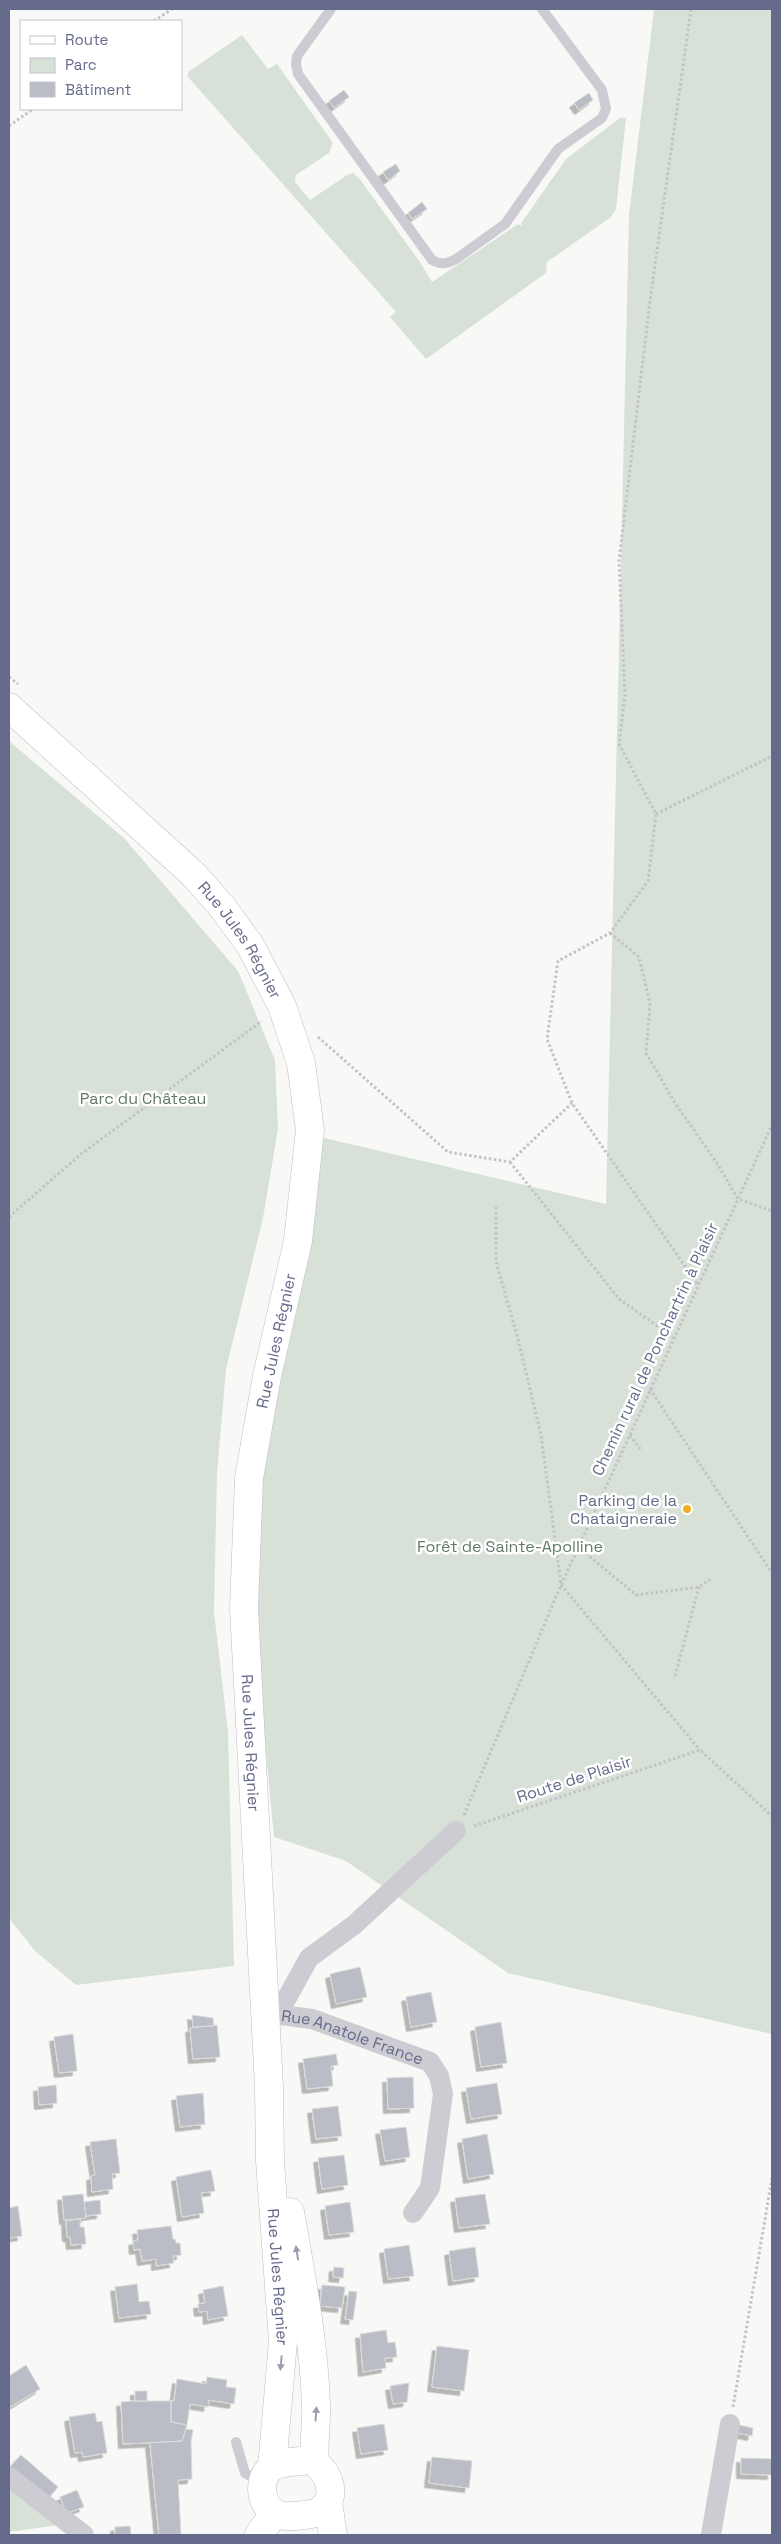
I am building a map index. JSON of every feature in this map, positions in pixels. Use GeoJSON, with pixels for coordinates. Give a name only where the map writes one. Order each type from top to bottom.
{"type":"FeatureCollection","features":[{"type":"Feature","properties":{"kind":"street","name":"Rue Jules Régnier"},"geometry":{"type":"LineString","coordinates":[[16,698],[194,875],[223,908],[250,945],[282,1006],[300,1063],[310,1130],[298,1241],[267,1376],[249,1478],[244,1608],[271,2013],[270,2161],[283,2342],[267,2475]]}},
{"type":"Feature","properties":{"kind":"street"},"geometry":{"type":"LineString","coordinates":[[271,2013],[309,1958],[354,1925],[456,1831]]}},
{"type":"Feature","properties":{"kind":"street","name":"Rue Anatole France"},"geometry":{"type":"LineString","coordinates":[[271,2013],[312,2019],[430,2062],[439,2076],[442,2094],[430,2188],[413,2213]]}},
{"type":"Feature","properties":{"kind":"street","name":"Rue Jules Régnier"},"geometry":{"type":"LineString","coordinates":[[269,2087],[310,2340],[316,2406],[313,2445],[315,2462]]}},
{"type":"Feature","properties":{"kind":"street"},"geometry":{"type":"LineString","coordinates":[[711,2535],[730,2424]]}},
{"type":"Feature","properties":{"kind":"street"},"geometry":{"type":"LineString","coordinates":[[259,2535],[286,2514],[321,2510],[328,2502],[331,2493],[327,2478],[315,2462],[309,2460],[267,2475],[265,2501],[286,2514],[325,2535]]}},
{"type":"Feature","properties":{"kind":"street"},"geometry":{"type":"LineString","coordinates":[[9,2477],[84,2535]]}},
{"type":"Feature","properties":{"kind":"street"},"geometry":{"type":"LineString","coordinates":[[328,2502],[333,2535]]}},
{"type":"Feature","properties":{"kind":"lane"},"geometry":{"type":"LineString","coordinates":[[331,9],[297,56],[298,74],[432,260],[440,264],[448,264],[505,224],[558,149],[602,118],[606,109],[602,90],[542,9]]}},
{"type":"Feature","properties":{"kind":"lane"},"geometry":{"type":"LineString","coordinates":[[236,2442],[245,2473],[267,2475]]}},
{"type":"Feature","properties":{"kind":"path"},"geometry":{"type":"LineString","coordinates":[[156,20],[172,9]]}},
{"type":"Feature","properties":{"kind":"path"},"geometry":{"type":"LineString","coordinates":[[691,9],[650,301],[618,561],[625,695],[619,744],[656,814],[648,880],[610,933],[558,961],[547,1039],[572,1103],[698,1284]]}},
{"type":"Feature","properties":{"kind":"path"},"geometry":{"type":"LineString","coordinates":[[9,126],[32,110]]}},
{"type":"Feature","properties":{"kind":"path"},"geometry":{"type":"LineString","coordinates":[[9,676],[16,698]]}},
{"type":"Feature","properties":{"kind":"path"},"geometry":{"type":"LineString","coordinates":[[656,814],[772,756]]}},
{"type":"Feature","properties":{"kind":"path"},"geometry":{"type":"LineString","coordinates":[[610,933],[639,957],[650,1003],[646,1053],[675,1103],[717,1163],[738,1199],[772,1211]]}},
{"type":"Feature","properties":{"kind":"path"},"geometry":{"type":"LineString","coordinates":[[9,1217],[81,1154],[282,1006]]}},
{"type":"Feature","properties":{"kind":"path"},"geometry":{"type":"LineString","coordinates":[[315,1034],[448,1152],[510,1162],[619,1299],[673,1337]]}},
{"type":"Feature","properties":{"kind":"path"},"geometry":{"type":"LineString","coordinates":[[510,1162],[572,1103]]}},
{"type":"Feature","properties":{"kind":"path","name":"Chemin rural de Ponchartrin à Plaisir"},"geometry":{"type":"LineString","coordinates":[[456,1831],[578,1547],[772,1125]]}},
{"type":"Feature","properties":{"kind":"path"},"geometry":{"type":"LineString","coordinates":[[496,1207],[496,1262],[517,1335],[541,1435],[561,1585],[700,1750],[772,1816]]}},
{"type":"Feature","properties":{"kind":"path"},"geometry":{"type":"LineString","coordinates":[[650,1389],[772,1573]]}},
{"type":"Feature","properties":{"kind":"path"},"geometry":{"type":"LineString","coordinates":[[630,1434],[641,1450]]}},
{"type":"Feature","properties":{"kind":"path"},"geometry":{"type":"LineString","coordinates":[[578,1547],[636,1595],[700,1587],[712,1578]]}},
{"type":"Feature","properties":{"kind":"path"},"geometry":{"type":"LineString","coordinates":[[675,1676],[700,1587]]}},
{"type":"Feature","properties":{"kind":"path","name":"Route de Plaisir"},"geometry":{"type":"LineString","coordinates":[[456,1831],[700,1750]]}},
{"type":"Feature","properties":{"kind":"path"},"geometry":{"type":"LineString","coordinates":[[730,2424],[772,2178]]}},
{"type":"Feature","properties":{"kind":"green space","name":"Forêt de Sainte-Apolline"},"geometry":{"type":"Polygon","coordinates":[[[654,9],[772,9],[772,2034],[508,1973],[346,1861],[274,1837],[249,1569],[299,1132],[606,1204],[629,215],[654,9]]]}},
{"type":"Feature","properties":{"kind":"green space"},"geometry":{"type":"Polygon","coordinates":[[[242,35],[268,69],[277,64],[333,143],[329,153],[296,175],[295,182],[310,200],[353,173],[359,178],[420,262],[432,282],[518,224],[521,226],[566,159],[620,118],[626,118],[616,209],[611,217],[547,262],[546,273],[426,359],[390,317],[396,312],[188,77],[188,72],[242,35]]]}},
{"type":"Feature","properties":{"kind":"green space","name":"Parc du Château"},"geometry":{"type":"Polygon","coordinates":[[[9,741],[124,838],[238,971],[275,1060],[278,1129],[263,1218],[226,1369],[217,1474],[214,1612],[228,1732],[234,1966],[76,1985],[35,1951],[9,1918],[9,741]]]}},
{"type":"Feature","properties":{"kind":"green space"},"geometry":{"type":"Polygon","coordinates":[[[9,2482],[59,2525],[9,2532],[9,2482]]]}},
{"type":"Feature","properties":{"kind":"building"},"geometry":{"type":"Polygon","coordinates":[[[344,90],[349,97],[334,108],[329,101],[344,90]]]}},
{"type":"Feature","properties":{"kind":"building"},"geometry":{"type":"Polygon","coordinates":[[[589,93],[593,100],[579,110],[574,103],[589,93]]]}},
{"type":"Feature","properties":{"kind":"building"},"geometry":{"type":"Polygon","coordinates":[[[396,164],[400,171],[388,180],[383,172],[396,164]]]}},
{"type":"Feature","properties":{"kind":"building"},"geometry":{"type":"Polygon","coordinates":[[[422,202],[427,209],[412,219],[408,213],[422,202]]]}},
{"type":"Feature","properties":{"kind":"building"},"geometry":{"type":"Polygon","coordinates":[[[360,1967],[367,1997],[336,2004],[330,1974],[360,1967]]]}},
{"type":"Feature","properties":{"kind":"building"},"geometry":{"type":"Polygon","coordinates":[[[431,1992],[437,2022],[411,2027],[406,1997],[431,1992]]]}},
{"type":"Feature","properties":{"kind":"building"},"geometry":{"type":"Polygon","coordinates":[[[192,2015],[213,2018],[214,2026],[193,2027],[192,2015]]]}},
{"type":"Feature","properties":{"kind":"building"},"geometry":{"type":"Polygon","coordinates":[[[501,2022],[507,2063],[481,2067],[475,2027],[501,2022]]]}},
{"type":"Feature","properties":{"kind":"building"},"geometry":{"type":"Polygon","coordinates":[[[217,2025],[220,2057],[193,2059],[190,2028],[217,2025]]]}},
{"type":"Feature","properties":{"kind":"building"},"geometry":{"type":"Polygon","coordinates":[[[73,2034],[77,2071],[59,2073],[54,2037],[73,2034]]]}},
{"type":"Feature","properties":{"kind":"building"},"geometry":{"type":"Polygon","coordinates":[[[336,2054],[338,2065],[331,2066],[333,2086],[307,2089],[303,2059],[336,2054]]]}},
{"type":"Feature","properties":{"kind":"building"},"geometry":{"type":"Polygon","coordinates":[[[413,2077],[414,2108],[388,2109],[387,2078],[413,2077]]]}},
{"type":"Feature","properties":{"kind":"building"},"geometry":{"type":"Polygon","coordinates":[[[497,2083],[502,2114],[471,2119],[466,2088],[497,2083]]]}},
{"type":"Feature","properties":{"kind":"building"},"geometry":{"type":"Polygon","coordinates":[[[56,2085],[57,2103],[39,2105],[38,2087],[56,2085]]]}},
{"type":"Feature","properties":{"kind":"building"},"geometry":{"type":"Polygon","coordinates":[[[203,2093],[205,2124],[180,2127],[176,2096],[203,2093]]]}},
{"type":"Feature","properties":{"kind":"building"},"geometry":{"type":"Polygon","coordinates":[[[338,2106],[342,2136],[316,2139],[312,2109],[338,2106]]]}},
{"type":"Feature","properties":{"kind":"building"},"geometry":{"type":"Polygon","coordinates":[[[406,2127],[410,2157],[385,2161],[380,2130],[406,2127]]]}},
{"type":"Feature","properties":{"kind":"building"},"geometry":{"type":"Polygon","coordinates":[[[487,2134],[494,2174],[468,2179],[462,2139],[487,2134]]]}},
{"type":"Feature","properties":{"kind":"building"},"geometry":{"type":"Polygon","coordinates":[[[116,2139],[120,2173],[112,2174],[113,2189],[92,2192],[91,2176],[95,2175],[90,2142],[116,2139]]]}},
{"type":"Feature","properties":{"kind":"building"},"geometry":{"type":"Polygon","coordinates":[[[344,2155],[348,2185],[322,2189],[318,2158],[344,2155]]]}},
{"type":"Feature","properties":{"kind":"building"},"geometry":{"type":"Polygon","coordinates":[[[211,2170],[215,2191],[201,2193],[204,2213],[182,2217],[176,2177],[211,2170]]]}},
{"type":"Feature","properties":{"kind":"building"},"geometry":{"type":"Polygon","coordinates":[[[83,2194],[86,2218],[64,2220],[62,2196],[83,2194]]]}},
{"type":"Feature","properties":{"kind":"building"},"geometry":{"type":"Polygon","coordinates":[[[485,2194],[490,2224],[459,2228],[455,2198],[485,2194]]]}},
{"type":"Feature","properties":{"kind":"building"},"geometry":{"type":"Polygon","coordinates":[[[100,2200],[101,2214],[86,2216],[84,2202],[100,2200]]]}},
{"type":"Feature","properties":{"kind":"building"},"geometry":{"type":"Polygon","coordinates":[[[350,2202],[354,2232],[329,2235],[325,2206],[350,2202]]]}},
{"type":"Feature","properties":{"kind":"building"},"geometry":{"type":"Polygon","coordinates":[[[18,2206],[22,2236],[9,2238],[9,2208],[18,2206]]]}},
{"type":"Feature","properties":{"kind":"building"},"geometry":{"type":"Polygon","coordinates":[[[80,2219],[80,2227],[84,2227],[86,2244],[71,2245],[70,2237],[67,2237],[66,2221],[80,2219]]]}},
{"type":"Feature","properties":{"kind":"building"},"geometry":{"type":"Polygon","coordinates":[[[171,2226],[173,2239],[175,2239],[176,2243],[180,2243],[181,2255],[173,2256],[174,2263],[156,2266],[156,2259],[142,2261],[140,2249],[134,2250],[133,2241],[138,2240],[137,2230],[171,2226]]]}},
{"type":"Feature","properties":{"kind":"building"},"geometry":{"type":"Polygon","coordinates":[[[409,2245],[414,2276],[388,2279],[384,2249],[409,2245]]]}},
{"type":"Feature","properties":{"kind":"building"},"geometry":{"type":"Polygon","coordinates":[[[475,2247],[479,2277],[453,2281],[449,2251],[475,2247]]]}},
{"type":"Feature","properties":{"kind":"building"},"geometry":{"type":"Polygon","coordinates":[[[334,2267],[344,2268],[343,2278],[333,2277],[334,2267]]]}},
{"type":"Feature","properties":{"kind":"building"},"geometry":{"type":"Polygon","coordinates":[[[137,2284],[139,2302],[149,2301],[151,2314],[119,2318],[115,2287],[137,2284]]]}},
{"type":"Feature","properties":{"kind":"building"},"geometry":{"type":"Polygon","coordinates":[[[322,2285],[345,2287],[342,2308],[320,2306],[322,2285]]]}},
{"type":"Feature","properties":{"kind":"building"},"geometry":{"type":"Polygon","coordinates":[[[223,2286],[228,2316],[208,2320],[207,2311],[199,2312],[198,2304],[205,2303],[203,2290],[223,2286]]]}},
{"type":"Feature","properties":{"kind":"building"},"geometry":{"type":"Polygon","coordinates":[[[349,2291],[357,2292],[353,2320],[345,2319],[349,2291]]]}},
{"type":"Feature","properties":{"kind":"building"},"geometry":{"type":"Polygon","coordinates":[[[386,2330],[388,2343],[395,2342],[397,2357],[385,2358],[386,2368],[363,2372],[360,2334],[386,2330]]]}},
{"type":"Feature","properties":{"kind":"building"},"geometry":{"type":"Polygon","coordinates":[[[437,2346],[469,2350],[464,2391],[432,2387],[437,2346]]]}},
{"type":"Feature","properties":{"kind":"building"},"geometry":{"type":"Polygon","coordinates":[[[26,2365],[40,2389],[9,2408],[9,2376],[26,2365]]]}},
{"type":"Feature","properties":{"kind":"building"},"geometry":{"type":"Polygon","coordinates":[[[207,2377],[227,2380],[226,2387],[236,2388],[234,2404],[209,2400],[208,2407],[190,2404],[187,2425],[171,2422],[171,2401],[174,2401],[177,2379],[206,2384],[207,2377]]]}},
{"type":"Feature","properties":{"kind":"building"},"geometry":{"type":"Polygon","coordinates":[[[409,2383],[407,2402],[393,2404],[390,2386],[409,2383]]]}},
{"type":"Feature","properties":{"kind":"building"},"geometry":{"type":"Polygon","coordinates":[[[135,2391],[147,2391],[147,2401],[135,2401],[135,2391]]]}},
{"type":"Feature","properties":{"kind":"building"},"geometry":{"type":"Polygon","coordinates":[[[171,2401],[171,2422],[187,2425],[182,2441],[123,2444],[121,2402],[171,2401]]]}},
{"type":"Feature","properties":{"kind":"building"},"geometry":{"type":"Polygon","coordinates":[[[95,2413],[97,2422],[102,2421],[107,2453],[83,2457],[82,2452],[75,2453],[69,2417],[95,2413]]]}},
{"type":"Feature","properties":{"kind":"building"},"geometry":{"type":"Polygon","coordinates":[[[384,2424],[388,2450],[361,2454],[357,2428],[384,2424]]]}},
{"type":"Feature","properties":{"kind":"building"},"geometry":{"type":"Polygon","coordinates":[[[739,2425],[753,2428],[752,2436],[737,2433],[739,2425]]]}},
{"type":"Feature","properties":{"kind":"building"},"geometry":{"type":"Polygon","coordinates":[[[186,2429],[193,2430],[191,2441],[192,2479],[178,2480],[181,2535],[159,2535],[150,2443],[182,2441],[186,2429]]]}},
{"type":"Feature","properties":{"kind":"building"},"geometry":{"type":"Polygon","coordinates":[[[21,2455],[58,2487],[49,2498],[9,2468],[21,2455]]]}},
{"type":"Feature","properties":{"kind":"building"},"geometry":{"type":"Polygon","coordinates":[[[432,2457],[472,2461],[469,2488],[429,2483],[432,2457]]]}},
{"type":"Feature","properties":{"kind":"building"},"geometry":{"type":"Polygon","coordinates":[[[741,2458],[772,2459],[772,2475],[741,2474],[741,2458]]]}},
{"type":"Feature","properties":{"kind":"building"},"geometry":{"type":"Polygon","coordinates":[[[77,2490],[84,2507],[67,2513],[60,2497],[77,2490]]]}},
{"type":"Feature","properties":{"kind":"building"},"geometry":{"type":"Polygon","coordinates":[[[130,2526],[131,2535],[115,2535],[115,2527],[130,2526]]]}},
{"type":"Feature","properties":{"kind":"place","name":"Parking de la Chataigneraie"},"geometry":{"type":"Point","coordinates":[687,1509]}}]}
